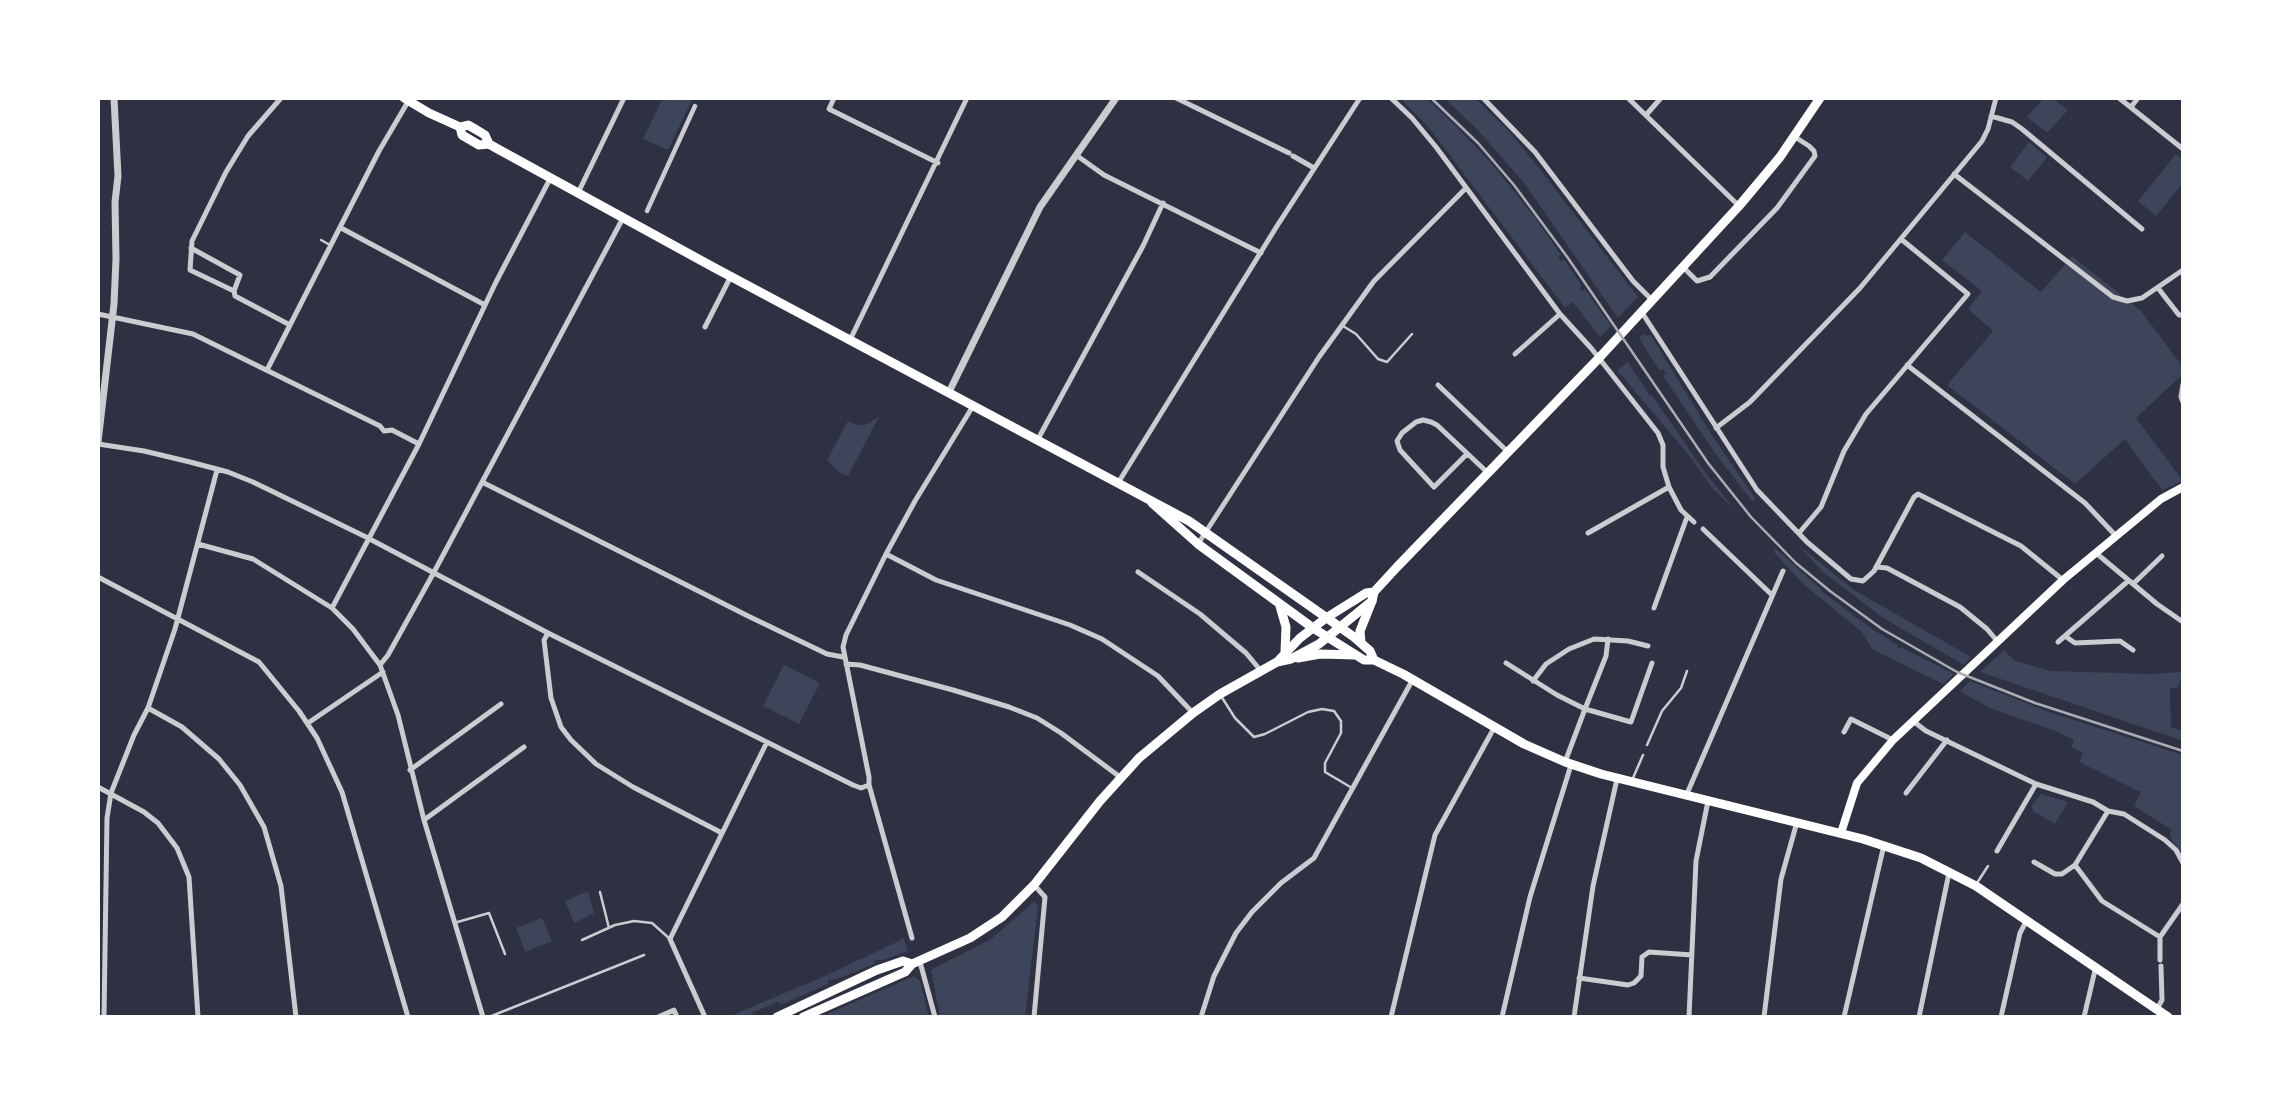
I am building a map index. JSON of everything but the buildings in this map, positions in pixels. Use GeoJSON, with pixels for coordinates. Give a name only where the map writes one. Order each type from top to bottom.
{"type":"FeatureCollection","features":[{"type":"Feature","properties":{"kind":"main road"},"geometry":{"type":"LineString","coordinates":[[803,1017],[905,972],[916,963],[951,948],[986,928],[1012,908],[1034,884],[1120,778],[1148,750],[1220,694],[1328,637],[1340,627],[1373,596],[1739,206],[1795,137],[1820,98]]}},
{"type":"Feature","properties":{"kind":"main road"},"geometry":{"type":"LineString","coordinates":[[407,99],[429,113],[460,127],[468,125],[485,135],[489,144],[623,218],[1206,531],[1361,643],[1370,651],[1374,660]]}},
{"type":"Feature","properties":{"kind":"main road"},"geometry":{"type":"LineString","coordinates":[[1842,833],[1857,783],[1893,740],[2063,580],[2161,499],[2183,487]]}},
{"type":"Feature","properties":{"kind":"main road"},"geometry":{"type":"LineString","coordinates":[[1152,503],[1198,544],[1313,628],[1364,660],[1374,660],[1413,679],[1494,728],[1568,763],[1617,779],[1842,833],[1884,845],[1949,871],[2096,966],[2166,1016]]}},
{"type":"Feature","properties":{"kind":"main road"},"geometry":{"type":"LineString","coordinates":[[1236,573],[1247,560]]}},
{"type":"Feature","properties":{"kind":"main road"},"geometry":{"type":"LineString","coordinates":[[1288,656],[1313,628],[1326,618],[1366,593],[1373,596]]}},
{"type":"Feature","properties":{"kind":"main road"},"geometry":{"type":"LineString","coordinates":[[1361,643],[1360,631],[1373,596]]}},
{"type":"Feature","properties":{"kind":"main road"},"geometry":{"type":"LineString","coordinates":[[1280,606],[1286,627],[1288,656]]}},
{"type":"Feature","properties":{"kind":"main road"},"geometry":{"type":"LineString","coordinates":[[1288,656],[1355,655]]}},
{"type":"Feature","properties":{"kind":"main road"},"geometry":{"type":"LineString","coordinates":[[777,1017],[877,970],[903,961],[916,963]]}},
{"type":"Feature","properties":{"kind":"street"},"geometry":{"type":"LineString","coordinates":[[114,98],[118,176],[112,316],[98,443],[217,470],[253,482],[853,785],[861,788],[869,785]]}},
{"type":"Feature","properties":{"kind":"street"},"geometry":{"type":"LineString","coordinates":[[234,291],[190,270],[192,241],[237,152],[281,98]]}},
{"type":"Feature","properties":{"kind":"street"},"geometry":{"type":"LineString","coordinates":[[578,192],[624,98]]}},
{"type":"Feature","properties":{"kind":"street"},"geometry":{"type":"LineString","coordinates":[[834,98],[829,109],[937,163]]}},
{"type":"Feature","properties":{"kind":"street"},"geometry":{"type":"LineString","coordinates":[[850,340],[967,98]]}},
{"type":"Feature","properties":{"kind":"street"},"geometry":{"type":"LineString","coordinates":[[949,392],[1037,213],[1116,98]]}},
{"type":"Feature","properties":{"kind":"street"},"geometry":{"type":"LineString","coordinates":[[1176,98],[1314,168]]}},
{"type":"Feature","properties":{"kind":"street"},"geometry":{"type":"LineString","coordinates":[[1118,484],[1360,98]]}},
{"type":"Feature","properties":{"kind":"street"},"geometry":{"type":"LineString","coordinates":[[1391,98],[1436,147],[1560,314],[1658,433],[1663,444],[1663,467],[1669,487],[1687,517],[1694,522]]}},
{"type":"Feature","properties":{"kind":"street"},"geometry":{"type":"LineString","coordinates":[[1483,98],[1535,152],[1633,281],[1651,299]]}},
{"type":"Feature","properties":{"kind":"street"},"geometry":{"type":"LineString","coordinates":[[1628,98],[1739,206]]}},
{"type":"Feature","properties":{"kind":"street"},"geometry":{"type":"LineString","coordinates":[[1646,115],[1661,98]]}},
{"type":"Feature","properties":{"kind":"street"},"geometry":{"type":"LineString","coordinates":[[1716,428],[1750,402],[1860,288],[1982,141],[1996,98]]}},
{"type":"Feature","properties":{"kind":"street"},"geometry":{"type":"LineString","coordinates":[[2119,98],[2183,149]]}},
{"type":"Feature","properties":{"kind":"street"},"geometry":{"type":"LineString","coordinates":[[2131,107],[2138,98]]}},
{"type":"Feature","properties":{"kind":"street"},"geometry":{"type":"LineString","coordinates":[[267,370],[407,99]]}},
{"type":"Feature","properties":{"kind":"street"},"geometry":{"type":"LineString","coordinates":[[647,211],[695,106]]}},
{"type":"Feature","properties":{"kind":"street"},"geometry":{"type":"LineString","coordinates":[[1991,116],[2012,122],[2022,129],[2142,229]]}},
{"type":"Feature","properties":{"kind":"street"},"geometry":{"type":"LineString","coordinates":[[1683,267],[1697,281],[1710,277],[1777,208],[1815,156],[1809,146],[1795,137]]}},
{"type":"Feature","properties":{"kind":"street"},"geometry":{"type":"LineString","coordinates":[[1076,155],[1104,174],[1261,253]]}},
{"type":"Feature","properties":{"kind":"street"},"geometry":{"type":"LineString","coordinates":[[1954,174],[2113,297],[2127,301],[2142,298],[2183,270]]}},
{"type":"Feature","properties":{"kind":"street"},"geometry":{"type":"LineString","coordinates":[[332,608],[419,444],[485,305],[551,177]]}},
{"type":"Feature","properties":{"kind":"street"},"geometry":{"type":"LineString","coordinates":[[1198,544],[1341,325],[1374,281],[1466,188]]}},
{"type":"Feature","properties":{"kind":"street"},"geometry":{"type":"LineString","coordinates":[[1038,439],[1143,246],[1163,203]]}},
{"type":"Feature","properties":{"kind":"street"},"geometry":{"type":"LineString","coordinates":[[380,665],[433,575],[623,218]]}},
{"type":"Feature","properties":{"kind":"street"},"geometry":{"type":"LineString","coordinates":[[341,228],[485,305]]}},
{"type":"Feature","properties":{"kind":"street"},"geometry":{"type":"LineString","coordinates":[[1799,533],[1821,507],[1844,451],[1866,414],[1968,294],[1901,239]]}},
{"type":"Feature","properties":{"kind":"street"},"geometry":{"type":"LineString","coordinates":[[191,248],[240,275],[234,291],[235,296],[290,325]]}},
{"type":"Feature","properties":{"kind":"street"},"geometry":{"type":"LineString","coordinates":[[705,327],[730,276]]}},
{"type":"Feature","properties":{"kind":"street"},"geometry":{"type":"LineString","coordinates":[[2158,288],[2179,315],[2183,315]]}},
{"type":"Feature","properties":{"kind":"street"},"geometry":{"type":"LineString","coordinates":[[1641,311],[1758,490],[1799,533],[1851,579],[1860,581],[1870,576],[1918,494],[2021,546],[2063,580]]}},
{"type":"Feature","properties":{"kind":"street"},"geometry":{"type":"LineString","coordinates":[[98,314],[193,334],[380,426],[384,431],[392,430],[419,444]]}},
{"type":"Feature","properties":{"kind":"street"},"geometry":{"type":"LineString","coordinates":[[1515,354],[1560,314]]}},
{"type":"Feature","properties":{"kind":"street"},"geometry":{"type":"LineString","coordinates":[[1907,365],[2085,503],[2116,536]]}},
{"type":"Feature","properties":{"kind":"street"},"geometry":{"type":"LineString","coordinates":[[2183,384],[2183,402]]}},
{"type":"Feature","properties":{"kind":"street"},"geometry":{"type":"LineString","coordinates":[[1438,385],[1508,452]]}},
{"type":"Feature","properties":{"kind":"street"},"geometry":{"type":"LineString","coordinates":[[912,938],[869,785],[843,647],[846,635],[886,554],[915,501],[974,406]]}},
{"type":"Feature","properties":{"kind":"street"},"geometry":{"type":"LineString","coordinates":[[1467,454],[1434,487],[1400,450],[1397,441],[1402,433],[1423,420],[1437,425],[1488,473]]}},
{"type":"Feature","properties":{"kind":"street"},"geometry":{"type":"LineString","coordinates":[[104,1017],[107,818],[111,793],[148,708],[175,629],[217,470]]}},
{"type":"Feature","properties":{"kind":"street"},"geometry":{"type":"LineString","coordinates":[[482,482],[773,628],[827,654],[843,657]]}},
{"type":"Feature","properties":{"kind":"street"},"geometry":{"type":"LineString","coordinates":[[1588,533],[1669,487]]}},
{"type":"Feature","properties":{"kind":"street"},"geometry":{"type":"LineString","coordinates":[[1654,608],[1687,517]]}},
{"type":"Feature","properties":{"kind":"street"},"geometry":{"type":"LineString","coordinates":[[1703,529],[1772,596]]}},
{"type":"Feature","properties":{"kind":"street"},"geometry":{"type":"LineString","coordinates":[[198,544],[253,559],[332,608],[353,629],[380,665],[398,715],[424,820],[483,1017]]}},
{"type":"Feature","properties":{"kind":"street"},"geometry":{"type":"LineString","coordinates":[[2096,553],[2183,622]]}},
{"type":"Feature","properties":{"kind":"street"},"geometry":{"type":"LineString","coordinates":[[886,554],[936,580],[1070,625],[1109,642],[1158,676],[1193,713]]}},
{"type":"Feature","properties":{"kind":"street"},"geometry":{"type":"LineString","coordinates":[[2058,642],[2162,556]]}},
{"type":"Feature","properties":{"kind":"street"},"geometry":{"type":"LineString","coordinates":[[1876,567],[1887,568],[1960,607],[1987,629],[1998,642]]}},
{"type":"Feature","properties":{"kind":"street"},"geometry":{"type":"LineString","coordinates":[[1686,796],[1783,571]]}},
{"type":"Feature","properties":{"kind":"street"},"geometry":{"type":"LineString","coordinates":[[1138,572],[1200,614],[1246,653],[1261,671]]}},
{"type":"Feature","properties":{"kind":"street"},"geometry":{"type":"LineString","coordinates":[[98,577],[259,662],[308,723],[342,792],[408,1017]]}},
{"type":"Feature","properties":{"kind":"street"},"geometry":{"type":"LineString","coordinates":[[548,633],[544,640],[551,698],[561,727],[571,740],[596,764],[633,787],[722,833]]}},
{"type":"Feature","properties":{"kind":"street"},"geometry":{"type":"LineString","coordinates":[[2065,636],[2075,643],[2120,641],[2133,650]]}},
{"type":"Feature","properties":{"kind":"street"},"geometry":{"type":"LineString","coordinates":[[1533,681],[1546,664],[1569,649],[1594,639],[1628,640],[1648,646]]}},
{"type":"Feature","properties":{"kind":"street"},"geometry":{"type":"LineString","coordinates":[[1502,1017],[1530,897],[1585,709],[1606,656],[1608,639]]}},
{"type":"Feature","properties":{"kind":"street"},"geometry":{"type":"LineString","coordinates":[[1506,663],[1585,709],[1630,722],[1652,663]]}},
{"type":"Feature","properties":{"kind":"street"},"geometry":{"type":"LineString","coordinates":[[846,664],[860,665],[1018,710],[1061,733],[1120,778]]}},
{"type":"Feature","properties":{"kind":"street"},"geometry":{"type":"LineString","coordinates":[[308,723],[383,672]]}},
{"type":"Feature","properties":{"kind":"street"},"geometry":{"type":"LineString","coordinates":[[1201,1017],[1214,976],[1236,933],[1252,912],[1282,883],[1314,858],[1413,679]]}},
{"type":"Feature","properties":{"kind":"street"},"geometry":{"type":"LineString","coordinates":[[410,770],[501,704]]}},
{"type":"Feature","properties":{"kind":"street"},"geometry":{"type":"LineString","coordinates":[[148,708],[182,727],[219,759],[240,785],[264,827],[281,886],[296,1017]]}},
{"type":"Feature","properties":{"kind":"street"},"geometry":{"type":"LineString","coordinates":[[1844,732],[1851,719],[1893,740]]}},
{"type":"Feature","properties":{"kind":"street"},"geometry":{"type":"LineString","coordinates":[[1913,721],[1923,729],[2036,784],[2093,802],[2108,811],[2124,814],[2165,840],[2176,850],[2183,863]]}},
{"type":"Feature","properties":{"kind":"street"},"geometry":{"type":"LineString","coordinates":[[1391,1017],[1436,835],[1494,728]]}},
{"type":"Feature","properties":{"kind":"street"},"geometry":{"type":"LineString","coordinates":[[1906,793],[1947,740]]}},
{"type":"Feature","properties":{"kind":"street"},"geometry":{"type":"LineString","coordinates":[[705,1017],[670,939],[767,742]]}},
{"type":"Feature","properties":{"kind":"street"},"geometry":{"type":"LineString","coordinates":[[424,820],[524,747]]}},
{"type":"Feature","properties":{"kind":"street"},"geometry":{"type":"LineString","coordinates":[[1574,1017],[1593,886],[1617,779]]}},
{"type":"Feature","properties":{"kind":"street"},"geometry":{"type":"LineString","coordinates":[[1997,851],[2036,784]]}},
{"type":"Feature","properties":{"kind":"street"},"geometry":{"type":"LineString","coordinates":[[98,787],[158,823],[177,848],[190,877],[198,1017]]}},
{"type":"Feature","properties":{"kind":"street"},"geometry":{"type":"LineString","coordinates":[[1689,1017],[1696,861],[1708,801]]}},
{"type":"Feature","properties":{"kind":"street"},"geometry":{"type":"LineString","coordinates":[[2034,862],[2055,874],[2062,874],[2075,865],[2108,811]]}},
{"type":"Feature","properties":{"kind":"street"},"geometry":{"type":"LineString","coordinates":[[1764,1017],[1781,879],[1797,822]]}},
{"type":"Feature","properties":{"kind":"street"},"geometry":{"type":"LineString","coordinates":[[1844,1017],[1884,845]]}},
{"type":"Feature","properties":{"kind":"street"},"geometry":{"type":"LineString","coordinates":[[2075,865],[2102,901],[2160,937]]}},
{"type":"Feature","properties":{"kind":"street"},"geometry":{"type":"LineString","coordinates":[[1919,1017],[1949,871]]}},
{"type":"Feature","properties":{"kind":"street"},"geometry":{"type":"LineString","coordinates":[[1034,884],[1045,897],[1034,1017]]}},
{"type":"Feature","properties":{"kind":"street"},"geometry":{"type":"LineString","coordinates":[[2157,1009],[2162,1000],[2160,937],[2183,904]]}},
{"type":"Feature","properties":{"kind":"street"},"geometry":{"type":"LineString","coordinates":[[2001,1017],[2020,933],[2027,920]]}},
{"type":"Feature","properties":{"kind":"street"},"geometry":{"type":"LineString","coordinates":[[1579,978],[1628,985],[1641,976],[1642,957],[1649,952],[1692,955]]}},
{"type":"Feature","properties":{"kind":"street"},"geometry":{"type":"LineString","coordinates":[[916,963],[935,1017]]}},
{"type":"Feature","properties":{"kind":"street"},"geometry":{"type":"LineString","coordinates":[[2084,1017],[2096,966]]}},
{"type":"Feature","properties":{"kind":"street"},"geometry":{"type":"LineString","coordinates":[[658,1017],[674,1010],[677,1017]]}},
{"type":"Feature","properties":{"kind":"lane"},"geometry":{"type":"LineString","coordinates":[[321,240],[331,246]]}},
{"type":"Feature","properties":{"kind":"lane"},"geometry":{"type":"LineString","coordinates":[[1341,325],[1356,334],[1378,359],[1387,362],[1412,334]]}},
{"type":"Feature","properties":{"kind":"lane"},"geometry":{"type":"LineString","coordinates":[[1694,522],[1703,529]]}},
{"type":"Feature","properties":{"kind":"lane"},"geometry":{"type":"LineString","coordinates":[[1647,745],[1662,711],[1681,688],[1687,671]]}},
{"type":"Feature","properties":{"kind":"lane"},"geometry":{"type":"LineString","coordinates":[[1220,694],[1236,718],[1254,737],[1308,712],[1322,709],[1334,711],[1341,721],[1342,733],[1325,763],[1325,772],[1352,788]]}},
{"type":"Feature","properties":{"kind":"lane"},"geometry":{"type":"LineString","coordinates":[[1632,782],[1643,755]]}},
{"type":"Feature","properties":{"kind":"lane"},"geometry":{"type":"LineString","coordinates":[[1976,886],[1988,866]]}},
{"type":"Feature","properties":{"kind":"lane"},"geometry":{"type":"LineString","coordinates":[[600,892],[609,928]]}},
{"type":"Feature","properties":{"kind":"lane"},"geometry":{"type":"LineString","coordinates":[[454,923],[489,913],[505,954]]}},
{"type":"Feature","properties":{"kind":"lane"},"geometry":{"type":"LineString","coordinates":[[582,940],[634,920],[652,923],[670,939]]}},
{"type":"Feature","properties":{"kind":"lane"},"geometry":{"type":"LineString","coordinates":[[489,1017],[644,955]]}},
{"type":"Feature","properties":{"kind":"shaded area"},"geometry":{"type":"Polygon","coordinates":[[[663,98],[693,98],[668,150],[643,139],[663,98]]]}},
{"type":"Feature","properties":{"kind":"shaded area"},"geometry":{"type":"Polygon","coordinates":[[[1400,98],[1426,98],[1493,165],[1536,219],[1561,255],[1558,258],[1561,261],[1564,259],[1582,286],[1582,291],[1585,289],[1611,326],[1600,337],[1573,302],[1565,308],[1430,129],[1400,98]]]}},
{"type":"Feature","properties":{"kind":"shaded area"},"geometry":{"type":"Polygon","coordinates":[[[1444,98],[1475,98],[1509,131],[1539,168],[1638,297],[1618,318],[1524,183],[1477,129],[1444,98]]]}},
{"type":"Feature","properties":{"kind":"shaded area"},"geometry":{"type":"Polygon","coordinates":[[[2044,98],[2052,98],[2068,110],[2047,133],[2027,117],[2044,98]]]}},
{"type":"Feature","properties":{"kind":"shaded area"},"geometry":{"type":"Polygon","coordinates":[[[2029,142],[2047,157],[2028,181],[2010,167],[2029,142]]]}},
{"type":"Feature","properties":{"kind":"shaded area"},"geometry":{"type":"Polygon","coordinates":[[[2176,154],[2183,160],[2183,183],[2156,216],[2138,201],[2176,154]]]}},
{"type":"Feature","properties":{"kind":"shaded area"},"geometry":{"type":"Polygon","coordinates":[[[1965,232],[2041,292],[2072,256],[2141,311],[2183,367],[2183,374],[2136,418],[2183,481],[2162,490],[2125,439],[2075,484],[1947,385],[1993,331],[1968,309],[1982,291],[1942,260],[1965,232]]]}},
{"type":"Feature","properties":{"kind":"shaded area"},"geometry":{"type":"Polygon","coordinates":[[[1650,334],[1713,437],[1755,498],[1752,501],[1715,453],[1663,376],[1666,374],[1663,369],[1660,371],[1650,356],[1639,337],[1650,334]]]}},
{"type":"Feature","properties":{"kind":"shaded area"},"geometry":{"type":"Polygon","coordinates":[[[1628,362],[1734,509],[1713,489],[1688,454],[1617,370],[1628,362]]]}},
{"type":"Feature","properties":{"kind":"shaded area"},"geometry":{"type":"Polygon","coordinates":[[[879,417],[848,476],[840,473],[827,460],[848,421],[865,425],[879,417]]]}},
{"type":"Feature","properties":{"kind":"shaded area"},"geometry":{"type":"Polygon","coordinates":[[[1798,545],[1854,590],[1971,657],[1964,665],[1883,618],[1824,573],[1798,545]]]}},
{"type":"Feature","properties":{"kind":"shaded area"},"geometry":{"type":"Polygon","coordinates":[[[1776,549],[1820,590],[1898,645],[1897,648],[1901,647],[1954,674],[1943,684],[1873,650],[1862,632],[1803,584],[1774,552],[1776,549]]]}},
{"type":"Feature","properties":{"kind":"shaded area"},"geometry":{"type":"Polygon","coordinates":[[[2004,650],[2015,661],[2051,671],[2151,674],[2183,672],[2178,687],[2170,689],[2171,727],[2183,731],[2183,741],[1980,672],[2004,650]]]}},
{"type":"Feature","properties":{"kind":"shaded area"},"geometry":{"type":"Polygon","coordinates":[[[784,665],[820,683],[799,724],[763,706],[784,665]]]}},
{"type":"Feature","properties":{"kind":"shaded area"},"geometry":{"type":"Polygon","coordinates":[[[1970,681],[2049,712],[2183,755],[2183,855],[2172,840],[2172,830],[2134,806],[2141,792],[2079,762],[2083,753],[2071,747],[2074,740],[1990,708],[1962,693],[1960,691],[1970,681]]]}},
{"type":"Feature","properties":{"kind":"shaded area"},"geometry":{"type":"Polygon","coordinates":[[[2041,794],[2068,802],[2055,824],[2033,811],[2032,805],[2041,794]]]}},
{"type":"Feature","properties":{"kind":"shaded area"},"geometry":{"type":"Polygon","coordinates":[[[588,891],[594,913],[574,923],[565,901],[588,891]]]}},
{"type":"Feature","properties":{"kind":"shaded area"},"geometry":{"type":"Polygon","coordinates":[[[1035,901],[1038,907],[1025,1017],[940,1017],[931,970],[991,939],[1035,901]]]}},
{"type":"Feature","properties":{"kind":"shaded area"},"geometry":{"type":"Polygon","coordinates":[[[542,918],[552,941],[525,952],[516,928],[542,918]]]}},
{"type":"Feature","properties":{"kind":"shaded area"},"geometry":{"type":"Polygon","coordinates":[[[903,937],[908,951],[883,960],[875,960],[874,964],[828,980],[828,984],[781,1005],[778,1002],[754,1012],[750,1017],[737,1017],[735,1014],[818,979],[903,937]]]}},
{"type":"Feature","properties":{"kind":"shaded area"},"geometry":{"type":"Polygon","coordinates":[[[914,976],[920,981],[929,1017],[820,1017],[914,976]]]}},
{"type":"Feature","properties":{"kind":"railway"},"geometry":{"type":"LineString","coordinates":[[1431,98],[1478,143],[1514,185],[1568,258],[1708,463],[1751,517],[1796,563],[1882,629],[1957,672],[2035,703],[2183,751]]}}]}
